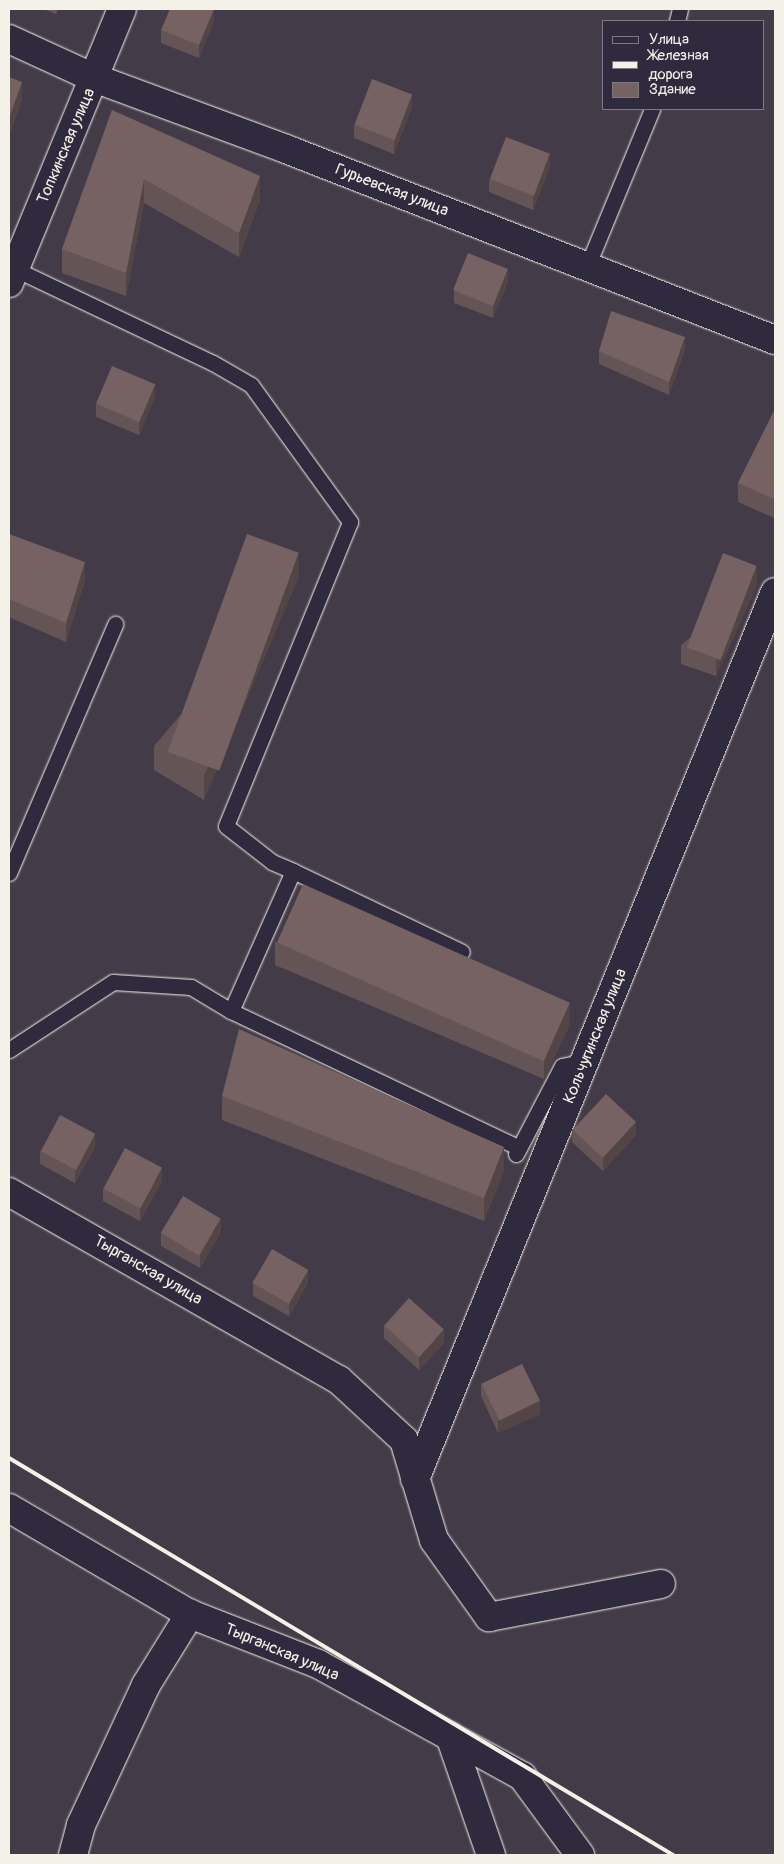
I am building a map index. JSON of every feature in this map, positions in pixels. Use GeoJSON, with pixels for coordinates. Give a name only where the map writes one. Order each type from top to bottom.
{"type":"FeatureCollection","features":[{"type":"Feature","properties":{"kind":"street","name":"Топкинская улица"},"geometry":{"type":"LineString","coordinates":[[12,276],[122,9]]}},
{"type":"Feature","properties":{"kind":"street","name":"Гурьевская улица"},"geometry":{"type":"LineString","coordinates":[[9,39],[94,78],[286,149],[775,340]]}},
{"type":"Feature","properties":{"kind":"street","name":"Кольчугинская улица"},"geometry":{"type":"LineString","coordinates":[[415,1479],[775,592]]}},
{"type":"Feature","properties":{"kind":"street","name":"Тырганская улица"},"geometry":{"type":"LineString","coordinates":[[9,1192],[339,1380],[404,1440],[415,1479]]}},
{"type":"Feature","properties":{"kind":"street"},"geometry":{"type":"LineString","coordinates":[[415,1479],[434,1540],[489,1617],[661,1584]]}},
{"type":"Feature","properties":{"kind":"street","name":"Тырганская улица"},"geometry":{"type":"LineString","coordinates":[[9,1508],[190,1614],[318,1664],[522,1776],[580,1855]]}},
{"type":"Feature","properties":{"kind":"street"},"geometry":{"type":"LineString","coordinates":[[73,1855],[81,1825],[146,1685],[190,1614]]}},
{"type":"Feature","properties":{"kind":"street"},"geometry":{"type":"LineString","coordinates":[[450,1736],[491,1855]]}},
{"type":"Feature","properties":{"kind":"lane"},"geometry":{"type":"LineString","coordinates":[[587,267],[652,110]]}},
{"type":"Feature","properties":{"kind":"lane"},"geometry":{"type":"LineString","coordinates":[[12,276],[213,364],[251,385],[350,522],[226,826],[272,862],[462,952]]}},
{"type":"Feature","properties":{"kind":"lane"},"geometry":{"type":"LineString","coordinates":[[9,873],[114,624]]}},
{"type":"Feature","properties":{"kind":"lane"},"geometry":{"type":"LineString","coordinates":[[231,1011],[292,871]]}},
{"type":"Feature","properties":{"kind":"lane"},"geometry":{"type":"LineString","coordinates":[[9,1050],[113,982],[191,987],[231,1011],[518,1151],[562,1066],[585,1061]]}},
{"type":"Feature","properties":{"kind":"building"},"geometry":{"type":"Polygon","coordinates":[[[170,9],[214,9],[199,45],[161,30],[170,9]]]}},
{"type":"Feature","properties":{"kind":"building"},"geometry":{"type":"Polygon","coordinates":[[[9,77],[22,82],[9,119],[9,77]]]}},
{"type":"Feature","properties":{"kind":"building"},"geometry":{"type":"Polygon","coordinates":[[[372,79],[412,94],[395,140],[354,125],[372,79]]]}},
{"type":"Feature","properties":{"kind":"building"},"geometry":{"type":"Polygon","coordinates":[[[112,110],[260,176],[239,233],[144,179],[126,273],[62,249],[112,110]]]}},
{"type":"Feature","properties":{"kind":"building"},"geometry":{"type":"Polygon","coordinates":[[[506,137],[550,154],[534,196],[490,179],[506,137]]]}},
{"type":"Feature","properties":{"kind":"building"},"geometry":{"type":"Polygon","coordinates":[[[468,253],[508,269],[493,306],[453,290],[468,253]]]}},
{"type":"Feature","properties":{"kind":"building"},"geometry":{"type":"Polygon","coordinates":[[[611,311],[685,337],[669,382],[599,351],[611,311]]]}},
{"type":"Feature","properties":{"kind":"building"},"geometry":{"type":"Polygon","coordinates":[[[112,366],[155,384],[139,422],[96,404],[112,366]]]}},
{"type":"Feature","properties":{"kind":"building"},"geometry":{"type":"Polygon","coordinates":[[[775,409],[775,496],[774,499],[738,483],[775,409]]]}},
{"type":"Feature","properties":{"kind":"building"},"geometry":{"type":"Polygon","coordinates":[[[9,534],[85,562],[66,623],[9,599],[9,534]]]}},
{"type":"Feature","properties":{"kind":"building"},"geometry":{"type":"Polygon","coordinates":[[[247,534],[299,553],[219,771],[168,752],[247,534]]]}},
{"type":"Feature","properties":{"kind":"building"},"geometry":{"type":"Polygon","coordinates":[[[723,553],[757,566],[720,660],[687,647],[723,553]]]}},
{"type":"Feature","properties":{"kind":"building"},"geometry":{"type":"Polygon","coordinates":[[[303,884],[570,1003],[544,1061],[277,942],[303,884]]]}},
{"type":"Feature","properties":{"kind":"building"},"geometry":{"type":"Polygon","coordinates":[[[239,1029],[504,1147],[484,1198],[222,1096],[239,1029]]]}},
{"type":"Feature","properties":{"kind":"building"},"geometry":{"type":"Polygon","coordinates":[[[606,1094],[636,1122],[603,1158],[573,1130],[606,1094]]]}},
{"type":"Feature","properties":{"kind":"building"},"geometry":{"type":"Polygon","coordinates":[[[60,1115],[95,1134],[76,1170],[41,1151],[60,1115]]]}},
{"type":"Feature","properties":{"kind":"building"},"geometry":{"type":"Polygon","coordinates":[[[125,1148],[162,1168],[140,1208],[103,1189],[125,1148]]]}},
{"type":"Feature","properties":{"kind":"building"},"geometry":{"type":"Polygon","coordinates":[[[183,1196],[221,1219],[199,1256],[161,1233],[183,1196]]]}},
{"type":"Feature","properties":{"kind":"building"},"geometry":{"type":"Polygon","coordinates":[[[272,1249],[308,1270],[289,1304],[253,1283],[272,1249]]]}},
{"type":"Feature","properties":{"kind":"building"},"geometry":{"type":"Polygon","coordinates":[[[409,1298],[444,1329],[419,1357],[384,1325],[409,1298]]]}},
{"type":"Feature","properties":{"kind":"building"},"geometry":{"type":"Polygon","coordinates":[[[522,1364],[540,1401],[500,1421],[482,1384],[522,1364]]]}},
{"type":"Feature","properties":{"kind":"railway"},"geometry":{"type":"LineString","coordinates":[[9,1458],[673,1855]]}}]}
